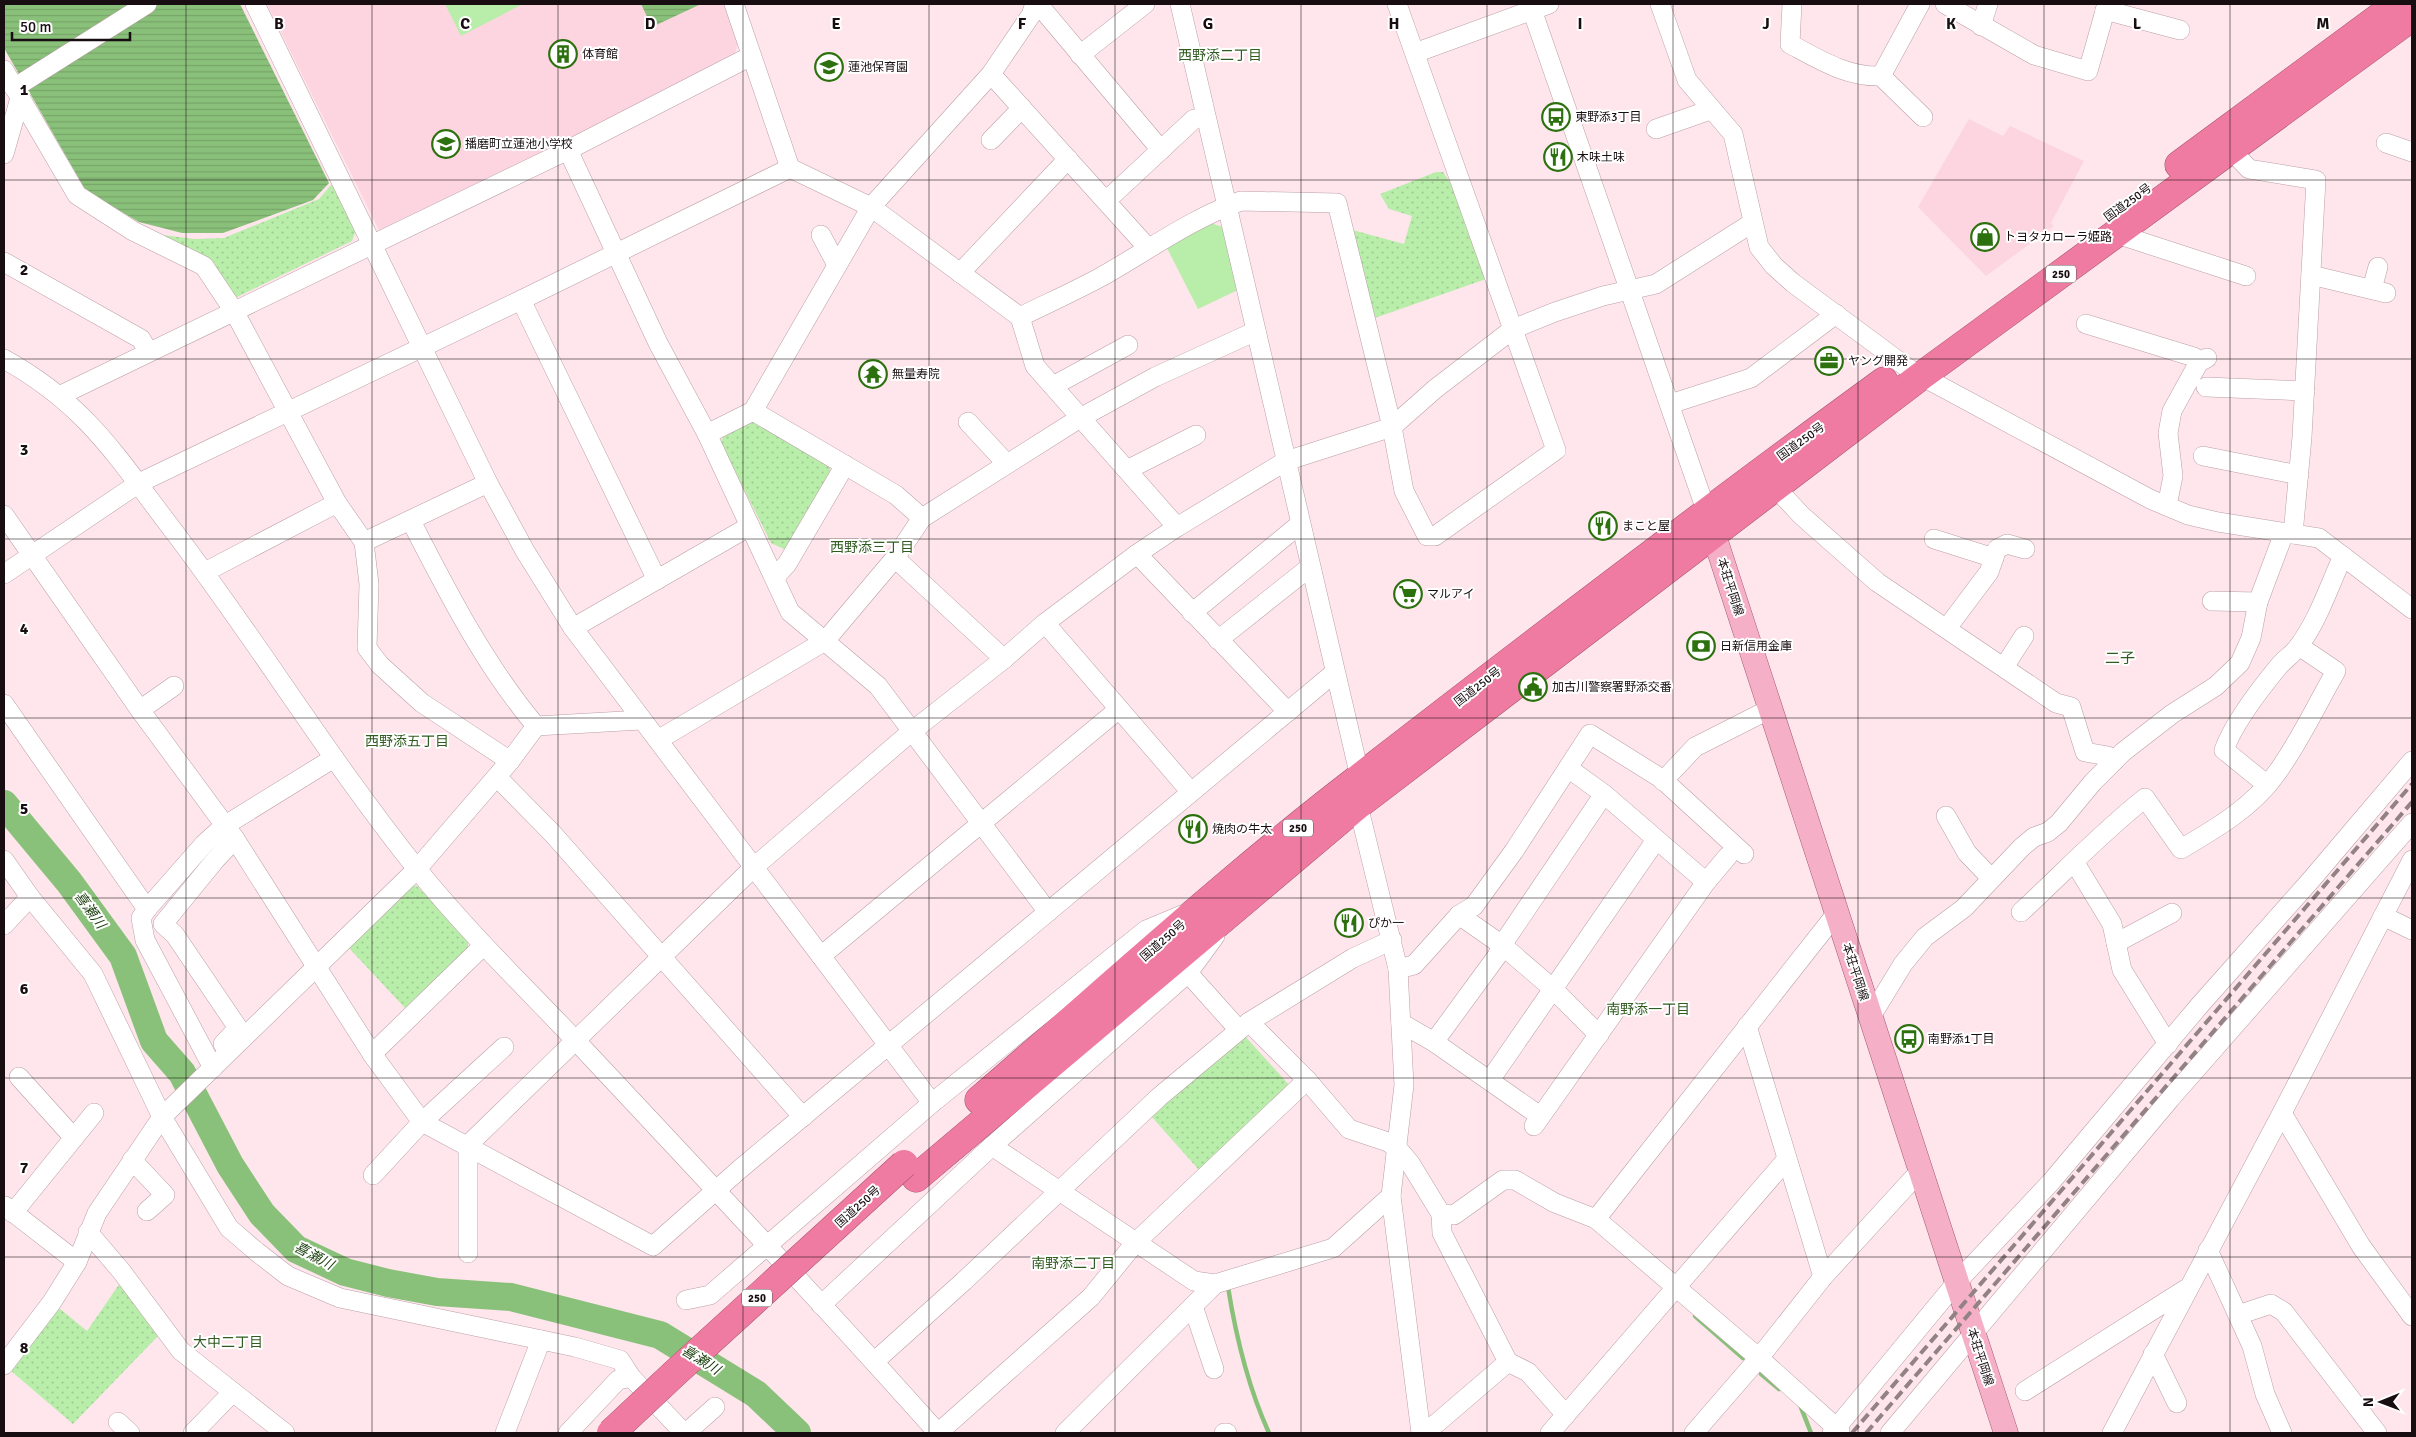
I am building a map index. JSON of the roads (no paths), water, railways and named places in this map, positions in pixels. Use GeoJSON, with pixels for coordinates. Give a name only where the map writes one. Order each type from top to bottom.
{"type":"FeatureCollection","features":[{"type":"Feature","properties":{"kind":"highway","name":"国道250号"},"geometry":{"type":"LineString","coordinates":[[612,1433],[675,1373],[910,1171],[1204,906],[1360,776],[1710,523],[2397,4]]}},
{"type":"Feature","properties":{"kind":"highway","name":"国道250号"},"geometry":{"type":"LineString","coordinates":[[637,1433],[910,1171],[1233,910],[1358,805],[1710,523],[1776,488],[1913,371],[2117,234],[2412,17]]}},
{"type":"Feature","properties":{"kind":"main road","name":"本荘平岡線"},"geometry":{"type":"LineString","coordinates":[[1710,523],[2006,1433]]}},
{"type":"Feature","properties":{"kind":"street"},"geometry":{"type":"LineString","coordinates":[[4,154],[17,93],[147,4]]}},
{"type":"Feature","properties":{"kind":"street"},"geometry":{"type":"LineString","coordinates":[[255,4],[488,483],[524,551],[573,628],[932,1104]]}},
{"type":"Feature","properties":{"kind":"street"},"geometry":{"type":"LineString","coordinates":[[734,4],[790,168],[871,207],[1020,317],[1035,366],[1176,527]]}},
{"type":"Feature","properties":{"kind":"street"},"geometry":{"type":"LineString","coordinates":[[707,434],[753,411],[871,207],[991,74],[1031,15],[1036,4],[1161,150]]}},
{"type":"Feature","properties":{"kind":"street"},"geometry":{"type":"LineString","coordinates":[[1080,55],[1145,4]]}},
{"type":"Feature","properties":{"kind":"street"},"geometry":{"type":"LineString","coordinates":[[1180,4],[1334,673],[1360,776],[1358,805],[1398,969],[1404,1085],[1391,1196],[1422,1433],[1437,1423],[1508,1362]]}},
{"type":"Feature","properties":{"kind":"street"},"geometry":{"type":"LineString","coordinates":[[1020,317],[1100,278],[1148,248],[1227,206],[1241,202],[1336,203],[1392,427],[1404,492],[1427,536],[1435,536],[1556,450],[1397,4]]}},
{"type":"Feature","properties":{"kind":"street"},"geometry":{"type":"LineString","coordinates":[[1660,4],[1687,80],[1710,110],[1733,134],[1759,247],[1774,266],[1913,371],[2150,500],[2188,515],[2218,522],[2318,538],[2412,609]]}},
{"type":"Feature","properties":{"kind":"street"},"geometry":{"type":"LineString","coordinates":[[1792,4],[1790,44],[1838,70],[1868,76],[1881,76],[1923,117]]}},
{"type":"Feature","properties":{"kind":"street"},"geometry":{"type":"LineString","coordinates":[[1881,76],[1920,4]]}},
{"type":"Feature","properties":{"kind":"street"},"geometry":{"type":"LineString","coordinates":[[1945,4],[2034,55],[2088,71],[2106,7],[2180,30]]}},
{"type":"Feature","properties":{"kind":"street"},"geometry":{"type":"LineString","coordinates":[[1981,26],[1988,4]]}},
{"type":"Feature","properties":{"kind":"street"},"geometry":{"type":"LineString","coordinates":[[1415,53],[1537,6],[1710,523]]}},
{"type":"Feature","properties":{"kind":"street"},"geometry":{"type":"LineString","coordinates":[[60,395],[568,150],[751,56]]}},
{"type":"Feature","properties":{"kind":"street"},"geometry":{"type":"LineString","coordinates":[[4,70],[77,195],[132,231],[204,266],[234,311],[337,503],[364,542],[369,584],[367,648],[380,666],[422,703],[510,761]]}},
{"type":"Feature","properties":{"kind":"street"},"geometry":{"type":"LineString","coordinates":[[991,74],[1148,248]]}},
{"type":"Feature","properties":{"kind":"street"},"geometry":{"type":"LineString","coordinates":[[991,140],[1022,108]]}},
{"type":"Feature","properties":{"kind":"street"},"geometry":{"type":"LineString","coordinates":[[1656,129],[1710,110]]}},
{"type":"Feature","properties":{"kind":"street"},"geometry":{"type":"LineString","coordinates":[[1106,201],[1194,119],[1206,117]]}},
{"type":"Feature","properties":{"kind":"street"},"geometry":{"type":"LineString","coordinates":[[2386,143],[2412,152]]}},
{"type":"Feature","properties":{"kind":"street"},"geometry":{"type":"LineString","coordinates":[[568,150],[658,343],[707,434],[790,612],[878,686],[1048,912]]}},
{"type":"Feature","properties":{"kind":"street"},"geometry":{"type":"LineString","coordinates":[[1870,1018],[1903,964],[1924,937],[1964,908],[1991,878],[2034,837],[2048,832],[2059,823],[2093,782],[2114,761],[2165,720],[2216,686],[2240,663],[2251,638],[2258,602],[2288,534],[2299,475],[2316,180],[2249,169],[2231,150]]}},
{"type":"Feature","properties":{"kind":"street"},"geometry":{"type":"LineString","coordinates":[[960,273],[1068,159]]}},
{"type":"Feature","properties":{"kind":"street"},"geometry":{"type":"LineString","coordinates":[[4,574],[138,483],[521,300],[790,168]]}},
{"type":"Feature","properties":{"kind":"street"},"geometry":{"type":"LineString","coordinates":[[468,1253],[468,1146],[754,867],[911,732],[1004,659],[1045,623],[1176,527],[1286,461],[1392,427],[1436,388],[1514,329],[1555,312],[1631,289],[1656,284],[1752,223]]}},
{"type":"Feature","properties":{"kind":"street"},"geometry":{"type":"LineString","coordinates":[[2117,234],[2246,276]]}},
{"type":"Feature","properties":{"kind":"street"},"geometry":{"type":"LineString","coordinates":[[821,245],[837,265]]}},
{"type":"Feature","properties":{"kind":"street"},"geometry":{"type":"LineString","coordinates":[[4,262],[141,339],[148,351]]}},
{"type":"Feature","properties":{"kind":"street"},"geometry":{"type":"LineString","coordinates":[[2311,275],[2379,291],[2378,267]]}},
{"type":"Feature","properties":{"kind":"street"},"geometry":{"type":"LineString","coordinates":[[521,300],[657,580]]}},
{"type":"Feature","properties":{"kind":"street"},"geometry":{"type":"LineString","coordinates":[[1670,404],[1751,378],[1836,314]]}},
{"type":"Feature","properties":{"kind":"street"},"geometry":{"type":"LineString","coordinates":[[2086,324],[2203,360],[2172,411],[2168,434],[2173,476],[2167,506]]}},
{"type":"Feature","properties":{"kind":"street"},"geometry":{"type":"LineString","coordinates":[[658,740],[825,641],[896,558],[922,518],[1080,418],[1156,377],[1256,331]]}},
{"type":"Feature","properties":{"kind":"street"},"geometry":{"type":"LineString","coordinates":[[1053,386],[1128,345]]}},
{"type":"Feature","properties":{"kind":"street"},"geometry":{"type":"LineString","coordinates":[[4,359],[60,395],[103,437],[205,572],[334,758],[417,869],[482,946],[576,1040],[875,1362],[938,1433],[1091,1297],[1135,1243],[1307,1080]]}},
{"type":"Feature","properties":{"kind":"street"},"geometry":{"type":"LineString","coordinates":[[2206,387],[2305,391]]}},
{"type":"Feature","properties":{"kind":"street"},"geometry":{"type":"LineString","coordinates":[[753,411],[896,495],[922,518]]}},
{"type":"Feature","properties":{"kind":"street"},"geometry":{"type":"LineString","coordinates":[[968,422],[1007,464]]}},
{"type":"Feature","properties":{"kind":"street"},"geometry":{"type":"LineString","coordinates":[[1127,470],[1196,435]]}},
{"type":"Feature","properties":{"kind":"street"},"geometry":{"type":"LineString","coordinates":[[2203,456],[2299,475]]}},
{"type":"Feature","properties":{"kind":"street"},"geometry":{"type":"LineString","coordinates":[[775,577],[787,564],[845,465]]}},
{"type":"Feature","properties":{"kind":"street"},"geometry":{"type":"LineString","coordinates":[[364,542],[488,483]]}},
{"type":"Feature","properties":{"kind":"street"},"geometry":{"type":"LineString","coordinates":[[1776,488],[1801,515],[1877,582],[2056,703],[2075,699],[2085,752],[2108,756],[2114,761]]}},
{"type":"Feature","properties":{"kind":"street"},"geometry":{"type":"LineString","coordinates":[[205,572],[337,503]]}},
{"type":"Feature","properties":{"kind":"street"},"geometry":{"type":"LineString","coordinates":[[4,515],[140,710],[230,833],[372,1054],[422,1122],[653,1246],[716,1190],[1190,791],[1334,673]]}},
{"type":"Feature","properties":{"kind":"street"},"geometry":{"type":"LineString","coordinates":[[411,521],[462,619],[508,692],[536,726]]}},
{"type":"Feature","properties":{"kind":"street"},"geometry":{"type":"LineString","coordinates":[[1192,613],[1300,524]]}},
{"type":"Feature","properties":{"kind":"street"},"geometry":{"type":"LineString","coordinates":[[573,628],[750,526]]}},
{"type":"Feature","properties":{"kind":"street"},"geometry":{"type":"LineString","coordinates":[[1934,539],[1994,558]]}},
{"type":"Feature","properties":{"kind":"street"},"geometry":{"type":"LineString","coordinates":[[1947,628],[1989,572],[1996,548],[2007,544],[2025,549]]}},
{"type":"Feature","properties":{"kind":"street"},"geometry":{"type":"LineString","coordinates":[[1137,554],[1288,712]]}},
{"type":"Feature","properties":{"kind":"street"},"geometry":{"type":"LineString","coordinates":[[2266,784],[2224,750],[2228,740],[2256,697],[2299,646],[2316,615],[2343,556]]}},
{"type":"Feature","properties":{"kind":"street"},"geometry":{"type":"LineString","coordinates":[[896,558],[1004,659]]}},
{"type":"Feature","properties":{"kind":"street"},"geometry":{"type":"LineString","coordinates":[[1218,640],[1310,566]]}},
{"type":"Feature","properties":{"kind":"street"},"geometry":{"type":"LineString","coordinates":[[2212,601],[2258,602]]}},
{"type":"Feature","properties":{"kind":"street"},"geometry":{"type":"LineString","coordinates":[[1045,623],[1190,791]]}},
{"type":"Feature","properties":{"kind":"street"},"geometry":{"type":"LineString","coordinates":[[2004,667],[2024,636]]}},
{"type":"Feature","properties":{"kind":"street"},"geometry":{"type":"LineString","coordinates":[[2021,912],[2075,863],[2110,826],[2145,798],[2181,848],[2222,825],[2266,784],[2276,774],[2336,671],[2299,646]]}},
{"type":"Feature","properties":{"kind":"street"},"geometry":{"type":"LineString","coordinates":[[140,710],[174,686]]}},
{"type":"Feature","properties":{"kind":"street"},"geometry":{"type":"LineString","coordinates":[[4,704],[147,909]]}},
{"type":"Feature","properties":{"kind":"street"},"geometry":{"type":"LineString","coordinates":[[821,956],[1119,709]]}},
{"type":"Feature","properties":{"kind":"street"},"geometry":{"type":"LineString","coordinates":[[1663,781],[1695,747],[1770,709]]}},
{"type":"Feature","properties":{"kind":"street"},"geometry":{"type":"LineString","coordinates":[[536,726],[641,720]]}},
{"type":"Feature","properties":{"kind":"street"},"geometry":{"type":"LineString","coordinates":[[4,1366],[52,1302],[77,1262],[97,1213],[162,1117],[212,1066],[417,869],[510,761],[536,726]]}},
{"type":"Feature","properties":{"kind":"street"},"geometry":{"type":"LineString","coordinates":[[1398,969],[1414,965],[1459,915],[1474,906],[1590,734],[1663,781],[1736,855],[1706,882],[1537,1121],[1490,1080],[1434,1042],[1401,1023]]}},
{"type":"Feature","properties":{"kind":"street"},"geometry":{"type":"LineString","coordinates":[[212,1066],[144,934],[141,918],[204,844],[230,833],[334,758]]}},
{"type":"Feature","properties":{"kind":"street"},"geometry":{"type":"LineString","coordinates":[[1440,1214],[1454,1216],[1503,1180],[1515,1180],[1555,1203],[1596,1219],[1677,1286],[1759,1358],[1836,1431],[1956,1283],[2050,1182],[2412,761]]}},
{"type":"Feature","properties":{"kind":"street"},"geometry":{"type":"LineString","coordinates":[[1568,768],[1604,794],[1706,882]]}},
{"type":"Feature","properties":{"kind":"street"},"geometry":{"type":"LineString","coordinates":[[497,776],[553,834],[803,1117]]}},
{"type":"Feature","properties":{"kind":"street"},"geometry":{"type":"LineString","coordinates":[[1434,1042],[1497,956],[1502,944],[1604,794]]}},
{"type":"Feature","properties":{"kind":"street"},"geometry":{"type":"LineString","coordinates":[[1946,816],[1967,853],[1991,878]]}},
{"type":"Feature","properties":{"kind":"street"},"geometry":{"type":"LineString","coordinates":[[1890,1433],[2170,1099],[2412,823]]}},
{"type":"Feature","properties":{"kind":"street"},"geometry":{"type":"LineString","coordinates":[[144,934],[163,924],[216,859],[230,833]]}},
{"type":"Feature","properties":{"kind":"street"},"geometry":{"type":"LineString","coordinates":[[1490,1080],[1656,840]]}},
{"type":"Feature","properties":{"kind":"street"},"geometry":{"type":"LineString","coordinates":[[4,860],[30,897],[93,974],[162,1117],[229,1228],[288,1276],[340,1298],[541,1340],[620,1360],[631,1377],[685,1433],[715,1407]]}},
{"type":"Feature","properties":{"kind":"street"},"geometry":{"type":"LineString","coordinates":[[2075,863],[2112,924],[2122,970],[2168,1044]]}},
{"type":"Feature","properties":{"kind":"street"},"geometry":{"type":"LineString","coordinates":[[2112,1433],[2411,866]]}},
{"type":"Feature","properties":{"kind":"street"},"geometry":{"type":"LineString","coordinates":[[4,925],[30,897]]}},
{"type":"Feature","properties":{"kind":"street"},"geometry":{"type":"LineString","coordinates":[[686,1300],[710,1295],[932,1104],[1146,930],[1204,906]]}},
{"type":"Feature","properties":{"kind":"street"},"geometry":{"type":"LineString","coordinates":[[821,1305],[992,1146],[1188,973],[1233,910]]}},
{"type":"Feature","properties":{"kind":"street"},"geometry":{"type":"LineString","coordinates":[[2116,943],[2172,913]]}},
{"type":"Feature","properties":{"kind":"street"},"geometry":{"type":"LineString","coordinates":[[1596,1219],[1836,914]]}},
{"type":"Feature","properties":{"kind":"street"},"geometry":{"type":"LineString","coordinates":[[1459,915],[1502,944],[1552,988],[1599,1035]]}},
{"type":"Feature","properties":{"kind":"street"},"geometry":{"type":"LineString","coordinates":[[2383,916],[2412,930]]}},
{"type":"Feature","properties":{"kind":"street"},"geometry":{"type":"LineString","coordinates":[[163,924],[175,935],[238,1028],[222,1045],[212,1066]]}},
{"type":"Feature","properties":{"kind":"street"},"geometry":{"type":"LineString","coordinates":[[875,1362],[1159,1097],[1244,1026],[1353,958],[1392,940]]}},
{"type":"Feature","properties":{"kind":"street"},"geometry":{"type":"LineString","coordinates":[[372,1054],[482,946]]}},
{"type":"Feature","properties":{"kind":"street"},"geometry":{"type":"LineString","coordinates":[[1188,973],[1244,1026],[1307,1080],[1348,1130],[1388,1142],[1398,1149],[1410,1163],[1440,1214],[1442,1233],[1508,1362],[1528,1372],[1566,1415]]}},
{"type":"Feature","properties":{"kind":"street"},"geometry":{"type":"LineString","coordinates":[[1748,1026],[1823,1277]]}},
{"type":"Feature","properties":{"kind":"street"},"geometry":{"type":"LineString","coordinates":[[373,1175],[422,1122],[504,1046]]}},
{"type":"Feature","properties":{"kind":"street"},"geometry":{"type":"LineString","coordinates":[[19,1077],[74,1138]]}},
{"type":"Feature","properties":{"kind":"street"},"geometry":{"type":"LineString","coordinates":[[77,1262],[9,1210],[74,1138],[94,1112]]}},
{"type":"Feature","properties":{"kind":"street"},"geometry":{"type":"LineString","coordinates":[[2282,1112],[2361,1246],[2412,1316]]}},
{"type":"Feature","properties":{"kind":"street"},"geometry":{"type":"LineString","coordinates":[[992,1146],[1194,1281],[1215,1284],[1333,1248],[1391,1196]]}},
{"type":"Feature","properties":{"kind":"street"},"geometry":{"type":"LineString","coordinates":[[1550,1433],[1787,1159]]}},
{"type":"Feature","properties":{"kind":"street"},"geometry":{"type":"LineString","coordinates":[[132,1160],[165,1195],[147,1211]]}},
{"type":"Feature","properties":{"kind":"street"},"geometry":{"type":"LineString","coordinates":[[1694,1433],[1759,1358],[1823,1277],[1920,1171]]}},
{"type":"Feature","properties":{"kind":"street"},"geometry":{"type":"LineString","coordinates":[[88,1232],[122,1272],[181,1351],[285,1433]]}},
{"type":"Feature","properties":{"kind":"street"},"geometry":{"type":"LineString","coordinates":[[2208,1250],[2216,1273],[2238,1315],[2276,1401],[2282,1433]]}},
{"type":"Feature","properties":{"kind":"street"},"geometry":{"type":"LineString","coordinates":[[1065,1433],[1215,1284]]}},
{"type":"Feature","properties":{"kind":"street"},"geometry":{"type":"LineString","coordinates":[[2025,1391],[2187,1288]]}},
{"type":"Feature","properties":{"kind":"street"},"geometry":{"type":"LineString","coordinates":[[2238,1315],[2270,1304],[2284,1312],[2377,1433]]}},
{"type":"Feature","properties":{"kind":"street"},"geometry":{"type":"LineString","coordinates":[[1193,1306],[1214,1369]]}},
{"type":"Feature","properties":{"kind":"street"},"geometry":{"type":"LineString","coordinates":[[505,1433],[541,1340]]}},
{"type":"Feature","properties":{"kind":"street"},"geometry":{"type":"LineString","coordinates":[[2153,1354],[2177,1403]]}},
{"type":"Feature","properties":{"kind":"street"},"geometry":{"type":"LineString","coordinates":[[568,1433],[618,1380],[631,1377]]}},
{"type":"Feature","properties":{"kind":"street"},"geometry":{"type":"LineString","coordinates":[[193,1433],[233,1392]]}},
{"type":"Feature","properties":{"kind":"waterway","name":"喜瀬川"},"geometry":{"type":"LineString","coordinates":[[4,804],[69,882],[123,956],[154,1041],[182,1073],[230,1165],[262,1214],[296,1249],[345,1272],[388,1283],[437,1292],[511,1297],[660,1335],[756,1394],[797,1433]]}},
{"type":"Feature","properties":{"kind":"waterway"},"geometry":{"type":"LineString","coordinates":[[1228,1287],[1244,1361],[1255,1398],[1269,1433]]}},
{"type":"Feature","properties":{"kind":"waterway"},"geometry":{"type":"LineString","coordinates":[[1695,1316],[1743,1358]]}},
{"type":"Feature","properties":{"kind":"waterway"},"geometry":{"type":"LineString","coordinates":[[1761,1374],[1779,1389]]}},
{"type":"Feature","properties":{"kind":"waterway"},"geometry":{"type":"LineString","coordinates":[[1800,1405],[1811,1433]]}},
{"type":"Feature","properties":{"kind":"railway"},"geometry":{"type":"LineString","coordinates":[[1852,1433],[2412,784]]}},
{"type":"Feature","properties":{"kind":"railway"},"geometry":{"type":"LineString","coordinates":[[1866,1433],[2412,802]]}},
{"type":"Feature","properties":{"kind":"place","name":"体育館"},"geometry":{"type":"Point","coordinates":[563,54]}},
{"type":"Feature","properties":{"kind":"place","name":"蓮池保育園"},"geometry":{"type":"Point","coordinates":[829,67]}},
{"type":"Feature","properties":{"kind":"place","name":"東野添3丁目"},"geometry":{"type":"Point","coordinates":[1556,117]}},
{"type":"Feature","properties":{"kind":"place","name":"播磨町立蓮池小学校"},"geometry":{"type":"Point","coordinates":[446,144]}},
{"type":"Feature","properties":{"kind":"place","name":"木味土味"},"geometry":{"type":"Point","coordinates":[1558,157]}},
{"type":"Feature","properties":{"kind":"place","name":"トヨタカローラ姫路"},"geometry":{"type":"Point","coordinates":[1985,237]}},
{"type":"Feature","properties":{"kind":"place","name":"ヤング開発"},"geometry":{"type":"Point","coordinates":[1829,361]}},
{"type":"Feature","properties":{"kind":"place","name":"無量寿院"},"geometry":{"type":"Point","coordinates":[873,374]}},
{"type":"Feature","properties":{"kind":"place","name":"まこと屋"},"geometry":{"type":"Point","coordinates":[1603,526]}},
{"type":"Feature","properties":{"kind":"place","name":"マルアイ"},"geometry":{"type":"Point","coordinates":[1408,594]}},
{"type":"Feature","properties":{"kind":"place","name":"日新信用金庫"},"geometry":{"type":"Point","coordinates":[1701,646]}},
{"type":"Feature","properties":{"kind":"place","name":"加古川警察署野添交番"},"geometry":{"type":"Point","coordinates":[1533,687]}},
{"type":"Feature","properties":{"kind":"place","name":"焼肉の牛太"},"geometry":{"type":"Point","coordinates":[1193,829]}},
{"type":"Feature","properties":{"kind":"place","name":"ぴか一"},"geometry":{"type":"Point","coordinates":[1349,923]}},
{"type":"Feature","properties":{"kind":"place","name":"南野添1丁目"},"geometry":{"type":"Point","coordinates":[1909,1039]}},
{"type":"Feature","properties":{"kind":"district","name":"西野添二丁目"},"geometry":{"type":"Point","coordinates":[1220,55]}},
{"type":"Feature","properties":{"kind":"district","name":"西野添三丁目"},"geometry":{"type":"Point","coordinates":[872,547]}},
{"type":"Feature","properties":{"kind":"district","name":"二子"},"geometry":{"type":"Point","coordinates":[2120,658]}},
{"type":"Feature","properties":{"kind":"district","name":"西野添五丁目"},"geometry":{"type":"Point","coordinates":[407,741]}},
{"type":"Feature","properties":{"kind":"district","name":"南野添一丁目"},"geometry":{"type":"Point","coordinates":[1648,1009]}},
{"type":"Feature","properties":{"kind":"district","name":"南野添二丁目"},"geometry":{"type":"Point","coordinates":[1073,1263]}},
{"type":"Feature","properties":{"kind":"district","name":"大中二丁目"},"geometry":{"type":"Point","coordinates":[228,1342]}}]}
